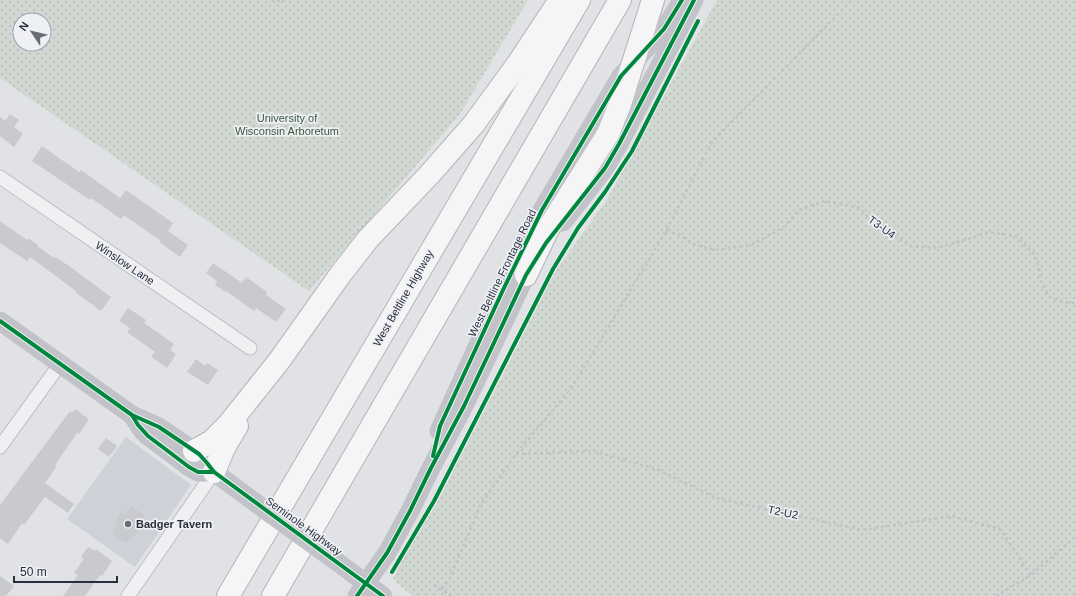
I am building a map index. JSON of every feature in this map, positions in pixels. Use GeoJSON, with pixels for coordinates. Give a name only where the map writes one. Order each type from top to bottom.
{"type":"FeatureCollection","features":[{"type":"Feature","properties":{"kind":"highway"},"geometry":{"type":"LineString","coordinates":[[214,472],[226,445],[279,361],[340,275],[368,239],[429,175],[473,125],[517,65],[560,0]]}},
{"type":"Feature","properties":{"kind":"highway","name":"West Beltline Highway"},"geometry":{"type":"LineString","coordinates":[[228,596],[578,0]]}},
{"type":"Feature","properties":{"kind":"highway"},"geometry":{"type":"LineString","coordinates":[[273,596],[620,0]]}},
{"type":"Feature","properties":{"kind":"highway"},"geometry":{"type":"LineString","coordinates":[[526,275],[548,229],[608,134],[620,104],[653,0]]}},
{"type":"Feature","properties":{"kind":"highway"},"geometry":{"type":"LineString","coordinates":[[194,451],[219,435],[279,361]]}},
{"type":"Feature","properties":{"kind":"street","name":"West Beltline Frontage Road"},"geometry":{"type":"LineString","coordinates":[[431,468],[440,426],[529,235],[621,76],[664,29],[682,0]]}},
{"type":"Feature","properties":{"kind":"street","name":"West Beltline Frontage Road"},"geometry":{"type":"LineString","coordinates":[[361,590],[387,553],[410,511],[464,406],[526,275],[546,243],[605,168],[620,144],[694,0]]}},
{"type":"Feature","properties":{"kind":"street","name":"Winslow Lane"},"geometry":{"type":"LineString","coordinates":[[0,177],[250,348]]}},
{"type":"Feature","properties":{"kind":"street","name":"Seminole Highway"},"geometry":{"type":"LineString","coordinates":[[0,321],[132,415],[159,427],[194,451],[205,460],[214,472],[332,558],[361,590],[383,596]]}},
{"type":"Feature","properties":{"kind":"street"},"geometry":{"type":"LineString","coordinates":[[0,447],[60,364]]}},
{"type":"Feature","properties":{"kind":"street","name":"Seminole Highway"},"geometry":{"type":"LineString","coordinates":[[132,415],[141,429],[148,436],[188,467],[198,472],[214,472]]}},
{"type":"Feature","properties":{"kind":"street"},"geometry":{"type":"LineString","coordinates":[[128,596],[214,472]]}},
{"type":"Feature","properties":{"kind":"path"},"geometry":{"type":"LineString","coordinates":[[271,0],[285,0]]}},
{"type":"Feature","properties":{"kind":"path"},"geometry":{"type":"LineString","coordinates":[[442,590],[449,580],[481,504],[516,454],[573,386],[666,231],[712,142],[852,0]]}},
{"type":"Feature","properties":{"kind":"path"},"geometry":{"type":"LineString","coordinates":[[996,596],[1031,575],[1076,536]]}},
{"type":"Feature","properties":{"kind":"path"},"geometry":{"type":"LineString","coordinates":[[434,585],[451,596]]}},
{"type":"Feature","properties":{"kind":"shaded area"},"geometry":{"type":"Polygon","coordinates":[[[126,437],[191,485],[135,567],[67,519],[126,437]]]}},
{"type":"Feature","properties":{"kind":"green space","name":"University of Wisconsin Arboretum"},"geometry":{"type":"Polygon","coordinates":[[[0,0],[528,0],[460,114],[309,291],[0,78],[0,0]]]}},
{"type":"Feature","properties":{"kind":"green space"},"geometry":{"type":"Polygon","coordinates":[[[717,0],[1076,0],[1076,596],[413,596],[393,578],[397,573],[397,566],[437,503],[555,272],[606,201],[717,0]]]}},
{"type":"Feature","properties":{"kind":"building"},"geometry":{"type":"Polygon","coordinates":[[[10,114],[19,120],[14,127],[23,134],[14,147],[0,136],[0,117],[5,121],[10,114]]]}},
{"type":"Feature","properties":{"kind":"building"},"geometry":{"type":"Polygon","coordinates":[[[42,146],[79,172],[81,170],[120,198],[126,190],[173,223],[168,231],[188,245],[180,257],[159,242],[161,241],[124,215],[121,219],[91,198],[90,200],[32,161],[42,146]]]}},
{"type":"Feature","properties":{"kind":"building"},"geometry":{"type":"Polygon","coordinates":[[[0,221],[27,240],[28,238],[54,258],[55,257],[69,266],[111,297],[101,311],[30,257],[27,261],[0,243],[0,221]]]}},
{"type":"Feature","properties":{"kind":"building"},"geometry":{"type":"Polygon","coordinates":[[[213,263],[242,283],[246,277],[267,292],[266,295],[286,309],[276,322],[256,308],[254,311],[215,285],[217,281],[206,273],[213,263]]]}},
{"type":"Feature","properties":{"kind":"building"},"geometry":{"type":"Polygon","coordinates":[[[128,308],[146,320],[144,323],[174,344],[170,350],[176,354],[167,368],[151,357],[155,352],[127,332],[130,328],[119,321],[128,308]]]}},
{"type":"Feature","properties":{"kind":"building"},"geometry":{"type":"Polygon","coordinates":[[[196,359],[205,366],[207,363],[218,370],[208,385],[187,372],[196,359]]]}},
{"type":"Feature","properties":{"kind":"building"},"geometry":{"type":"Polygon","coordinates":[[[75,409],[89,419],[79,434],[77,433],[55,465],[57,466],[45,483],[74,504],[68,513],[45,497],[24,525],[22,523],[8,544],[0,538],[0,505],[70,411],[72,413],[75,409]]]}},
{"type":"Feature","properties":{"kind":"building"},"geometry":{"type":"Polygon","coordinates":[[[106,438],[117,446],[109,457],[98,449],[106,438]]]}},
{"type":"Feature","properties":{"kind":"building","name":"Badger Tavern"},"geometry":{"type":"Polygon","coordinates":[[[131,506],[144,515],[139,522],[142,525],[134,537],[132,535],[126,543],[112,534],[118,525],[114,523],[121,512],[125,515],[131,506]]]}},
{"type":"Feature","properties":{"kind":"building"},"geometry":{"type":"Polygon","coordinates":[[[88,547],[95,551],[96,549],[112,561],[102,576],[100,575],[85,596],[63,596],[78,575],[74,573],[84,559],[81,557],[88,547]]]}},
{"type":"Feature","properties":{"kind":"building"},"geometry":{"type":"Polygon","coordinates":[[[0,576],[14,586],[6,596],[0,596],[0,576]]]}},
{"type":"Feature","properties":{"kind":"cycle path"},"geometry":{"type":"LineString","coordinates":[[433,456],[440,426],[542,210],[621,76],[664,29],[682,0]]}},
{"type":"Feature","properties":{"kind":"cycle path"},"geometry":{"type":"LineString","coordinates":[[357,596],[387,553],[410,511],[464,406],[526,275],[546,243],[605,168],[694,0]]}},
{"type":"Feature","properties":{"kind":"cycle path"},"geometry":{"type":"LineString","coordinates":[[392,572],[434,501],[553,269],[578,228],[605,192],[632,151],[698,21]]}},
{"type":"Feature","properties":{"kind":"cycle path"},"geometry":{"type":"LineString","coordinates":[[0,321],[132,415],[159,427],[199,454],[214,472],[383,596]]}},
{"type":"Feature","properties":{"kind":"cycle path"},"geometry":{"type":"LineString","coordinates":[[132,415],[138,425],[148,436],[189,467],[198,472],[214,472]]}},
{"type":"Feature","properties":{"kind":"place","name":"Badger Tavern"},"geometry":{"type":"Point","coordinates":[128,524]}}]}
